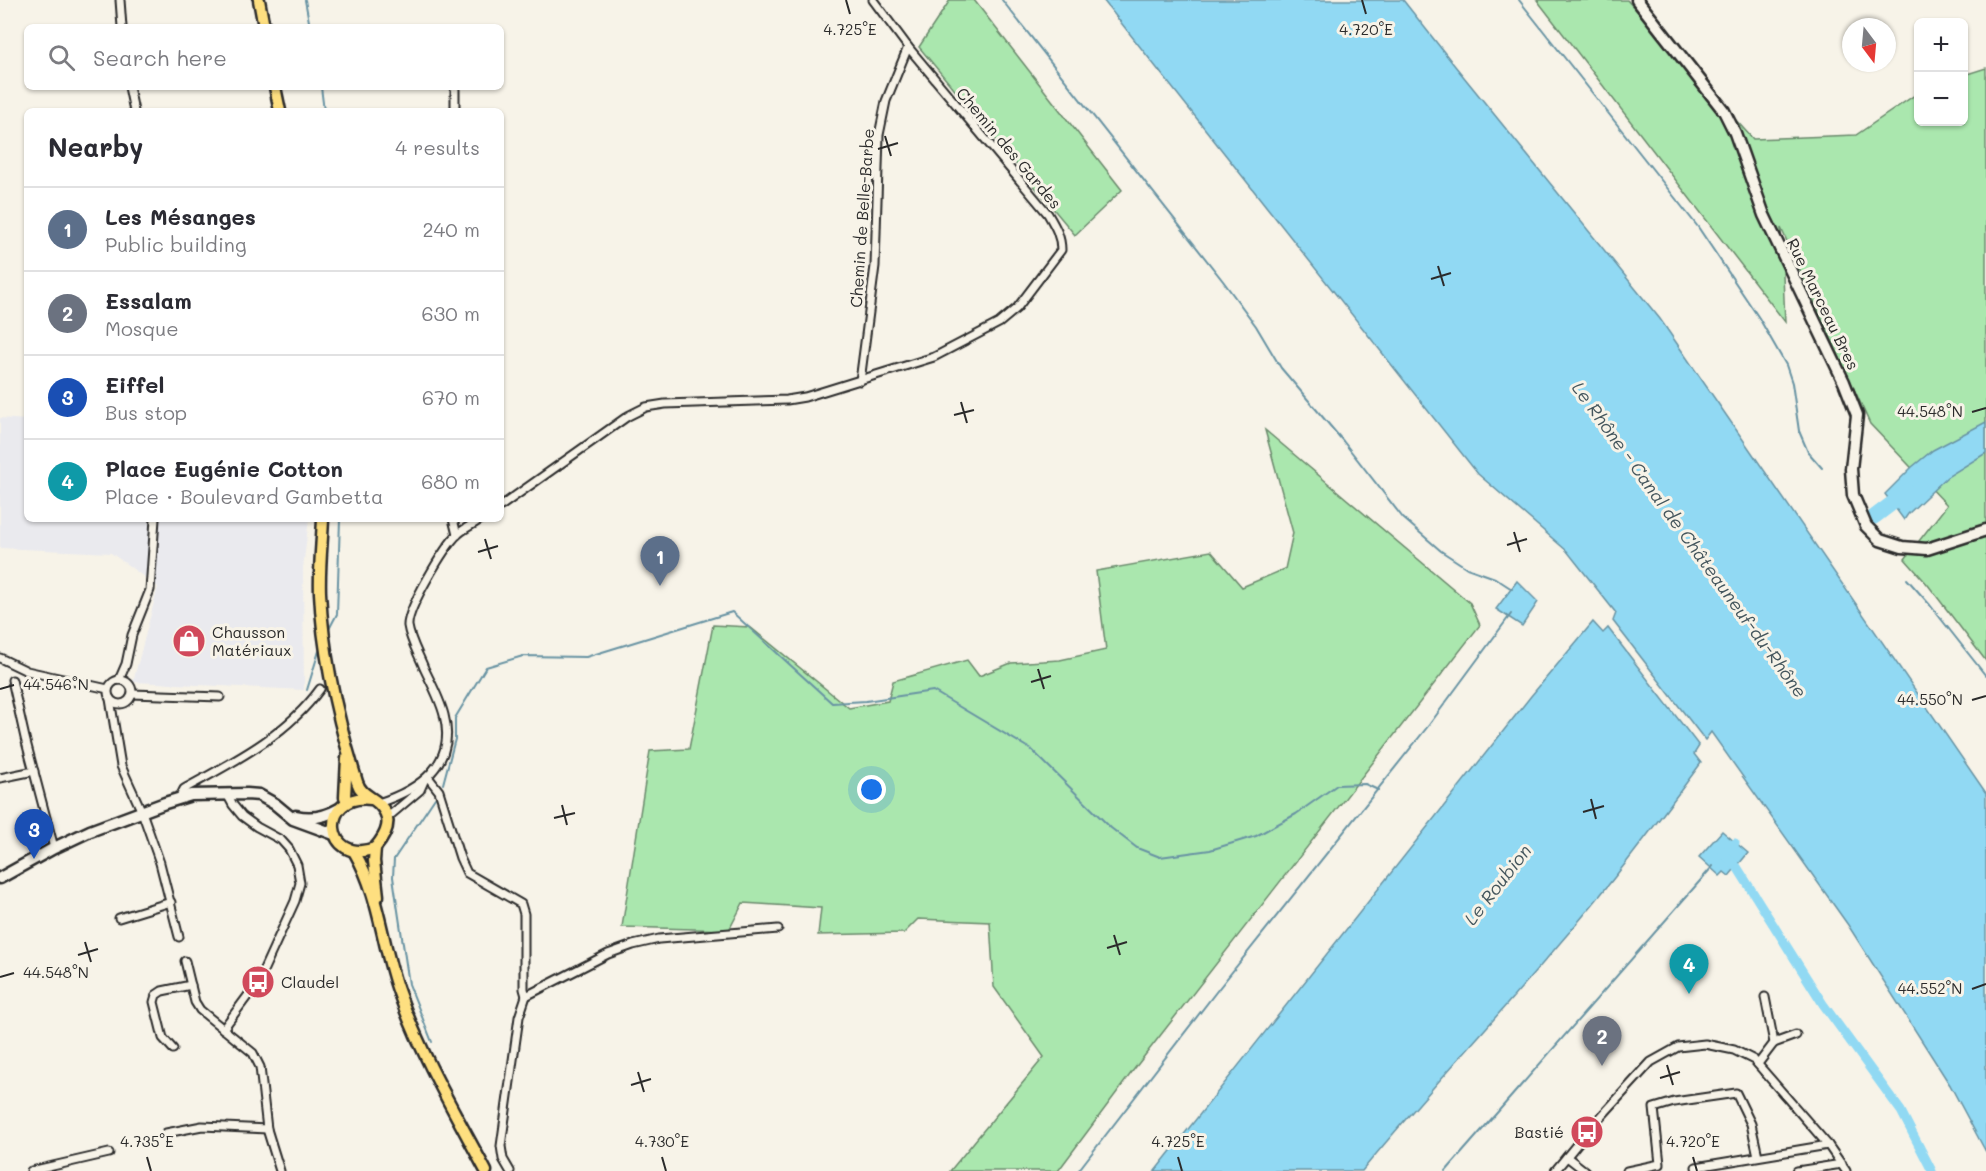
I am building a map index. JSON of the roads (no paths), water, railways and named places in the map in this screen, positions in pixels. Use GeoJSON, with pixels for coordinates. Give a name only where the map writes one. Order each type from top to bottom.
{"type":"FeatureCollection","features":[{"type":"Feature","properties":{"kind":"main road"},"geometry":{"type":"LineString","coordinates":[[259,0],[263,24]]}},
{"type":"Feature","properties":{"kind":"main road"},"geometry":{"type":"LineString","coordinates":[[276,90],[279,108]]}},
{"type":"Feature","properties":{"kind":"main road"},"geometry":{"type":"LineString","coordinates":[[323,522],[320,590],[323,641],[357,785],[362,793],[375,801],[388,817],[387,830],[375,848],[374,861],[380,918],[390,966],[410,1025],[486,1171]]}},
{"type":"Feature","properties":{"kind":"main road"},"geometry":{"type":"LineString","coordinates":[[347,749],[345,797],[334,819],[334,834],[345,848],[355,853],[368,881],[380,918]]}},
{"type":"Feature","properties":{"kind":"main road"},"geometry":{"type":"LineString","coordinates":[[343,805],[359,798],[375,801]]}},
{"type":"Feature","properties":{"kind":"main road"},"geometry":{"type":"LineString","coordinates":[[355,853],[375,848]]}},
{"type":"Feature","properties":{"kind":"street"},"geometry":{"type":"LineString","coordinates":[[120,0],[122,24]]}},
{"type":"Feature","properties":{"kind":"street"},"geometry":{"type":"LineString","coordinates":[[873,0],[908,47]]}},
{"type":"Feature","properties":{"kind":"street","name":"Rue Marceau Bres"},"geometry":{"type":"LineString","coordinates":[[1637,0],[1724,111],[1735,133],[1764,215],[1844,382],[1857,415],[1851,481],[1856,503],[1866,526],[1880,540],[1902,547],[1927,549],[1986,530]]}},
{"type":"Feature","properties":{"kind":"street","name":"Chemin de Belle-Barbe"},"geometry":{"type":"LineString","coordinates":[[860,381],[875,266],[879,135],[886,101],[908,47]]}},
{"type":"Feature","properties":{"kind":"street","name":"Chemin des Gardes"},"geometry":{"type":"LineString","coordinates":[[504,504],[628,416],[646,407],[665,404],[787,400],[804,397],[934,357],[999,323],[1017,308],[1061,250],[1061,241],[1048,214],[908,47]]}},
{"type":"Feature","properties":{"kind":"street"},"geometry":{"type":"LineString","coordinates":[[130,90],[133,108]]}},
{"type":"Feature","properties":{"kind":"street"},"geometry":{"type":"LineString","coordinates":[[455,90],[455,108]]}},
{"type":"Feature","properties":{"kind":"street"},"geometry":{"type":"LineString","coordinates":[[155,522],[150,590],[132,634],[126,664],[119,680],[112,683],[108,689],[121,765],[142,812],[171,902],[178,937]]}},
{"type":"Feature","properties":{"kind":"street"},"geometry":{"type":"LineString","coordinates":[[454,522],[457,535]]}},
{"type":"Feature","properties":{"kind":"street"},"geometry":{"type":"LineString","coordinates":[[375,801],[399,796],[426,779],[435,770],[445,742],[444,715],[408,625],[414,604],[457,535],[476,522]]}},
{"type":"Feature","properties":{"kind":"street"},"geometry":{"type":"LineString","coordinates":[[0,658],[27,671],[108,689]]}},
{"type":"Feature","properties":{"kind":"street"},"geometry":{"type":"LineString","coordinates":[[126,664],[132,694]]}},
{"type":"Feature","properties":{"kind":"street"},"geometry":{"type":"LineString","coordinates":[[12,680],[54,848]]}},
{"type":"Feature","properties":{"kind":"street"},"geometry":{"type":"LineString","coordinates":[[119,680],[129,685]]}},
{"type":"Feature","properties":{"kind":"street"},"geometry":{"type":"LineString","coordinates":[[180,797],[183,789],[234,761],[287,725],[307,706],[320,689]]}},
{"type":"Feature","properties":{"kind":"street"},"geometry":{"type":"LineString","coordinates":[[110,699],[118,704],[126,703],[132,694]]}},
{"type":"Feature","properties":{"kind":"street"},"geometry":{"type":"LineString","coordinates":[[132,694],[220,698]]}},
{"type":"Feature","properties":{"kind":"street"},"geometry":{"type":"LineString","coordinates":[[115,732],[118,704]]}},
{"type":"Feature","properties":{"kind":"street"},"geometry":{"type":"LineString","coordinates":[[0,778],[34,771]]}},
{"type":"Feature","properties":{"kind":"street"},"geometry":{"type":"LineString","coordinates":[[388,817],[420,790],[426,779]]}},
{"type":"Feature","properties":{"kind":"street"},"geometry":{"type":"LineString","coordinates":[[426,779],[439,791],[467,873],[521,904],[524,914],[524,989],[526,996],[519,1017],[501,1146],[509,1170]]}},
{"type":"Feature","properties":{"kind":"street"},"geometry":{"type":"LineString","coordinates":[[223,1029],[258,982],[295,901],[300,883],[297,865],[290,849],[242,816],[227,794]]}},
{"type":"Feature","properties":{"kind":"street"},"geometry":{"type":"LineString","coordinates":[[0,878],[54,848],[180,797],[227,794],[259,795],[308,826],[334,834]]}},
{"type":"Feature","properties":{"kind":"street"},"geometry":{"type":"LineString","coordinates":[[287,814],[315,818],[326,816],[343,805]]}},
{"type":"Feature","properties":{"kind":"street"},"geometry":{"type":"LineString","coordinates":[[119,918],[171,902]]}},
{"type":"Feature","properties":{"kind":"street"},"geometry":{"type":"LineString","coordinates":[[526,996],[608,954],[633,945],[659,939],[778,929]]}},
{"type":"Feature","properties":{"kind":"street"},"geometry":{"type":"LineString","coordinates":[[185,962],[200,1010],[253,1053],[260,1067],[267,1129],[280,1171]]}},
{"type":"Feature","properties":{"kind":"street"},"geometry":{"type":"LineString","coordinates":[[173,1049],[163,1038],[154,1002],[156,995],[162,991],[191,985]]}},
{"type":"Feature","properties":{"kind":"street"},"geometry":{"type":"LineString","coordinates":[[1764,997],[1774,1043]]}},
{"type":"Feature","properties":{"kind":"street"},"geometry":{"type":"LineString","coordinates":[[1758,1064],[1774,1043],[1796,1035]]}},
{"type":"Feature","properties":{"kind":"street"},"geometry":{"type":"LineString","coordinates":[[1555,1171],[1635,1077],[1651,1062],[1678,1047],[1705,1044],[1734,1050],[1754,1060],[1828,1145],[1846,1171]]}},
{"type":"Feature","properties":{"kind":"street"},"geometry":{"type":"LineString","coordinates":[[1627,1171],[1660,1164],[1654,1108],[1674,1102],[1736,1093],[1751,1124],[1758,1156]]}},
{"type":"Feature","properties":{"kind":"street"},"geometry":{"type":"LineString","coordinates":[[166,1133],[202,1126],[267,1129]]}},
{"type":"Feature","properties":{"kind":"street"},"geometry":{"type":"LineString","coordinates":[[1696,1171],[1696,1167],[1828,1145]]}},
{"type":"Feature","properties":{"kind":"street"},"geometry":{"type":"LineString","coordinates":[[31,1171],[109,1153]]}},
{"type":"Feature","properties":{"kind":"street"},"geometry":{"type":"LineString","coordinates":[[1567,1157],[1585,1171]]}},
{"type":"Feature","properties":{"kind":"street"},"geometry":{"type":"LineString","coordinates":[[1797,1171],[1842,1164]]}},
{"type":"Feature","properties":{"kind":"water","name":"Le Rhône - Canal de Châteauneuf-du-Rhône"},"geometry":{"type":"Polygon","coordinates":[[[1103,0],[1403,0],[1660,319],[1986,793],[1986,1152],[1950,1085],[1848,925],[1711,732],[1705,740],[1613,621],[1616,613],[1567,551],[1478,474],[1103,0]]]}},
{"type":"Feature","properties":{"kind":"water"},"geometry":{"type":"Polygon","coordinates":[[[1986,422],[1986,453],[1947,477],[1904,520],[1885,494],[1933,450],[1986,422]]]}},
{"type":"Feature","properties":{"kind":"water"},"geometry":{"type":"Polygon","coordinates":[[[1517,581],[1538,602],[1522,626],[1496,609],[1517,581]]]}},
{"type":"Feature","properties":{"kind":"water"},"geometry":{"type":"Polygon","coordinates":[[[1593,622],[1603,633],[1608,628],[1699,746],[1694,754],[1701,763],[1615,877],[1362,1171],[1155,1171],[1531,696],[1593,622]]]}},
{"type":"Feature","properties":{"kind":"water"},"geometry":{"type":"Polygon","coordinates":[[[1722,831],[1748,853],[1729,876],[1724,872],[1720,876],[1699,857],[1722,831]]]}},
{"type":"Feature","properties":{"kind":"waterway"},"geometry":{"type":"LineString","coordinates":[[305,0],[309,24]]}},
{"type":"Feature","properties":{"kind":"waterway"},"geometry":{"type":"LineString","coordinates":[[1002,0],[1223,281],[1256,326],[1281,368],[1343,441],[1403,518],[1441,551],[1467,568],[1495,578],[1512,589]]}},
{"type":"Feature","properties":{"kind":"waterway"},"geometry":{"type":"LineString","coordinates":[[1519,0],[1698,227],[1759,318],[1786,365],[1792,383],[1799,431],[1808,452],[1822,468]]}},
{"type":"Feature","properties":{"kind":"waterway"},"geometry":{"type":"LineString","coordinates":[[321,90],[324,108]]}},
{"type":"Feature","properties":{"kind":"waterway","name":"Le Roubion"},"geometry":{"type":"LineString","coordinates":[[1874,517],[1907,492]]}},
{"type":"Feature","properties":{"kind":"waterway"},"geometry":{"type":"LineString","coordinates":[[328,631],[337,614],[340,522]]}},
{"type":"Feature","properties":{"kind":"waterway"},"geometry":{"type":"LineString","coordinates":[[1907,579],[1986,676]]}},
{"type":"Feature","properties":{"kind":"waterway"},"geometry":{"type":"LineString","coordinates":[[443,784],[455,739],[455,718],[486,667],[523,656],[586,657],[732,612],[832,703],[866,701],[933,691],[1032,750],[1111,828],[1137,848],[1160,857],[1210,850],[1256,836],[1296,814],[1337,785],[1365,784],[1378,790]]}},
{"type":"Feature","properties":{"kind":"waterway"},"geometry":{"type":"LineString","coordinates":[[1078,1171],[1216,992],[1429,725],[1511,614]]}},
{"type":"Feature","properties":{"kind":"waterway"},"geometry":{"type":"LineString","coordinates":[[307,690],[319,651]]}},
{"type":"Feature","properties":{"kind":"waterway"},"geometry":{"type":"LineString","coordinates":[[432,1042],[409,984],[393,877],[394,859],[435,798]]}},
{"type":"Feature","properties":{"kind":"waterway"},"geometry":{"type":"LineString","coordinates":[[1735,843],[1723,853],[1737,867],[1823,1004],[1901,1111],[1932,1171]]}},
{"type":"Feature","properties":{"kind":"waterway"},"geometry":{"type":"LineString","coordinates":[[1446,1171],[1713,866]]}},
{"type":"Feature","properties":{"kind":"place","name":"Les Mésanges"},"geometry":{"type":"Point","coordinates":[660,586]}},
{"type":"Feature","properties":{"kind":"place","name":"Chausson Matériaux"},"geometry":{"type":"Point","coordinates":[189,641]}},
{"type":"Feature","properties":{"kind":"place","name":"Eiffel"},"geometry":{"type":"Point","coordinates":[34,859]}},
{"type":"Feature","properties":{"kind":"place","name":"Claudel"},"geometry":{"type":"Point","coordinates":[258,982]}},
{"type":"Feature","properties":{"kind":"place","name":"Place Eugénie Cotton"},"geometry":{"type":"Point","coordinates":[1689,994]}},
{"type":"Feature","properties":{"kind":"place","name":"Essalam"},"geometry":{"type":"Point","coordinates":[1602,1066]}},
{"type":"Feature","properties":{"kind":"place","name":"Bastié"},"geometry":{"type":"Point","coordinates":[1587,1132]}}]}
